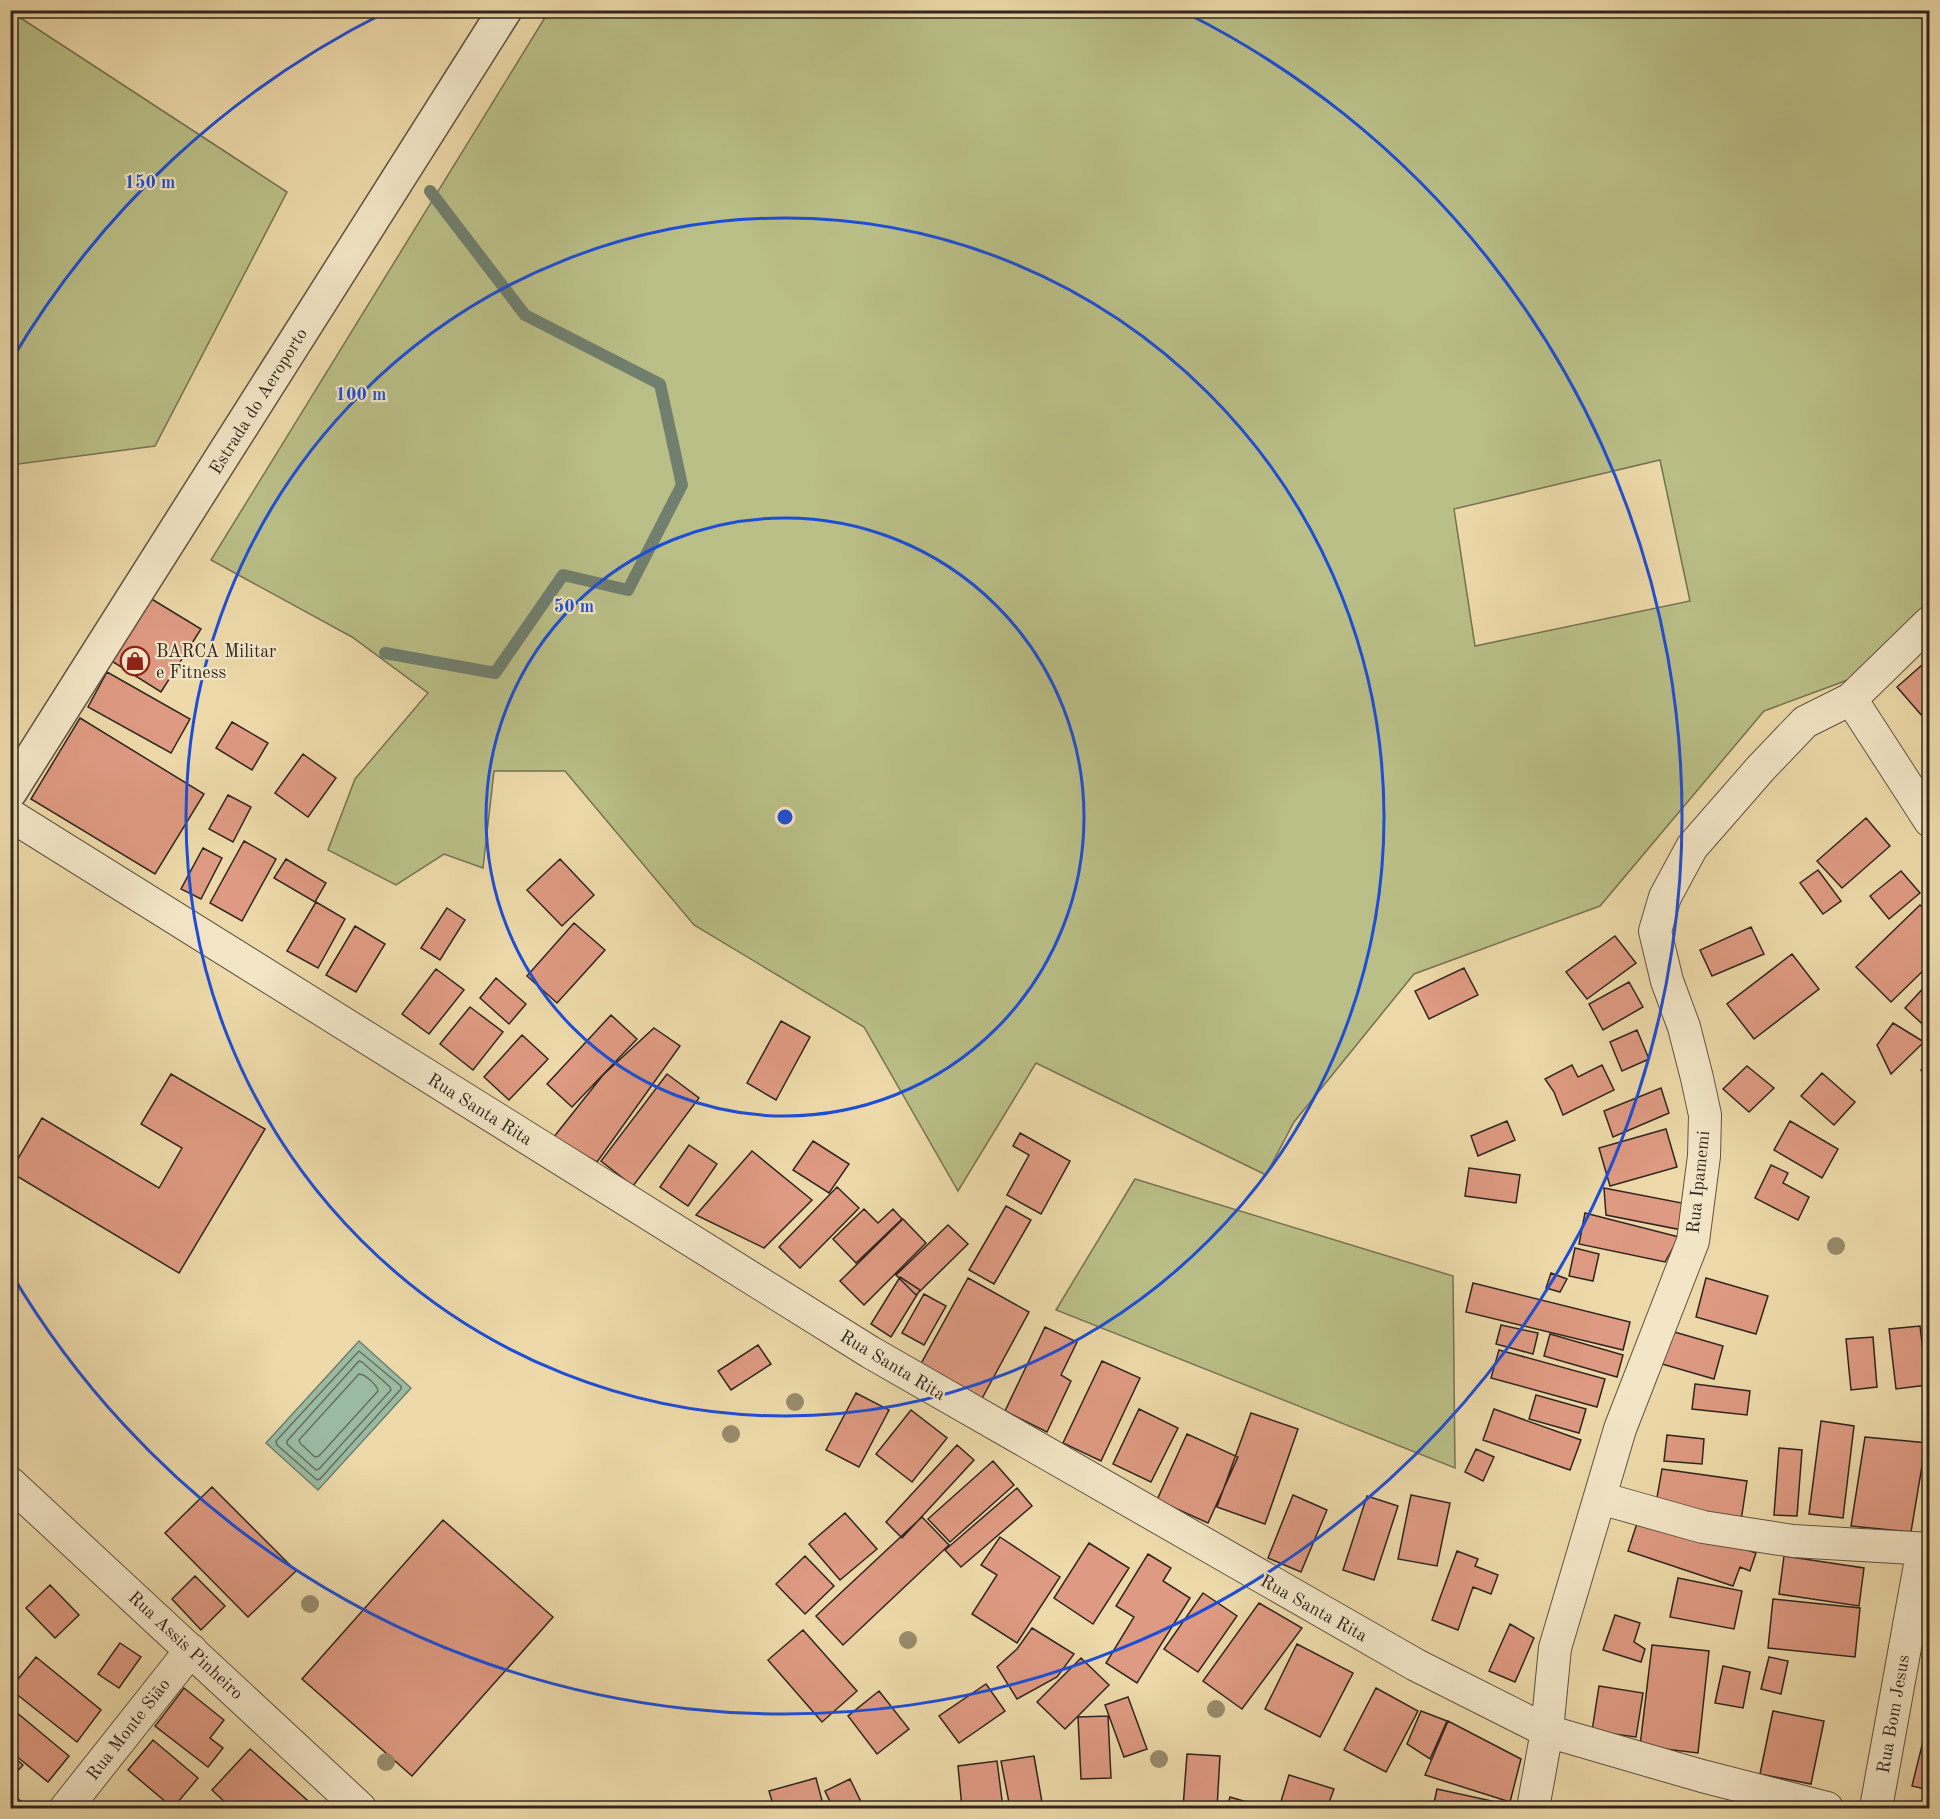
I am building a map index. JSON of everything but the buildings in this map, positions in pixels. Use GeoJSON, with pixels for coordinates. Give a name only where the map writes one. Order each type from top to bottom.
{"type":"FeatureCollection","features":[{"type":"Feature","properties":{"kind":"street","name":"Estrada do Aeroporto"},"geometry":{"type":"LineString","coordinates":[[10,792],[505,10]]}},
{"type":"Feature","properties":{"kind":"street","name":"Rua Ipamemi"},"geometry":{"type":"LineString","coordinates":[[1533,1809],[1546,1731],[1555,1648],[1620,1430],[1693,1241],[1704,1156],[1705,1115],[1684,1027],[1667,981],[1655,931],[1665,897],[1692,847],[1805,722],[1851,699],[1929,622]]}},
{"type":"Feature","properties":{"kind":"street"},"geometry":{"type":"LineString","coordinates":[[1851,699],[1929,822]]}},
{"type":"Feature","properties":{"kind":"street","name":"Rua Santa Rita"},"geometry":{"type":"LineString","coordinates":[[10,815],[870,1352],[1416,1665],[1546,1731],[1827,1809]]}},
{"type":"Feature","properties":{"kind":"street","name":"Rua Assis Pinheiro"},"geometry":{"type":"LineString","coordinates":[[10,1483],[191,1650],[348,1804]]}},
{"type":"Feature","properties":{"kind":"street"},"geometry":{"type":"LineString","coordinates":[[1600,1498],[1703,1527],[1793,1541],[1926,1549]]}},
{"type":"Feature","properties":{"kind":"street","name":"Rua Bom Jesus"},"geometry":{"type":"LineString","coordinates":[[1876,1809],[1926,1549]]}},
{"type":"Feature","properties":{"kind":"street","name":"Rua Monte Sião"},"geometry":{"type":"LineString","coordinates":[[66,1809],[191,1650]]}},
{"type":"Feature","properties":{"kind":"shaded area"},"geometry":{"type":"Polygon","coordinates":[[[10,11],[287,192],[155,446],[11,465],[10,11]]]}},
{"type":"Feature","properties":{"kind":"shaded area"},"geometry":{"type":"Polygon","coordinates":[[[549,11],[1929,11],[1929,602],[1864,674],[1764,711],[1600,906],[1414,974],[1294,1122],[1266,1175],[1036,1063],[958,1191],[864,1027],[694,925],[565,771],[494,771],[483,868],[444,854],[396,885],[328,850],[355,779],[428,693],[352,637],[211,560],[549,11]],[[1660,460],[1454,509],[1475,646],[1690,601],[1660,460]]]}},
{"type":"Feature","properties":{"kind":"shaded area"},"geometry":{"type":"Polygon","coordinates":[[[1135,1179],[1453,1276],[1455,1468],[1056,1310],[1135,1179]]]}},
{"type":"Feature","properties":{"kind":"water"},"geometry":{"type":"Polygon","coordinates":[[[359,1341],[411,1388],[318,1490],[266,1443],[359,1341]]]}},
{"type":"Feature","properties":{"kind":"waterway"},"geometry":{"type":"LineString","coordinates":[[385,653],[495,673],[563,575],[628,590],[682,485],[660,384],[525,315],[430,191]]}},
{"type":"Feature","properties":{"kind":"place","name":"BARCA Militar e Fitness"},"geometry":{"type":"Point","coordinates":[135,661]}}]}
